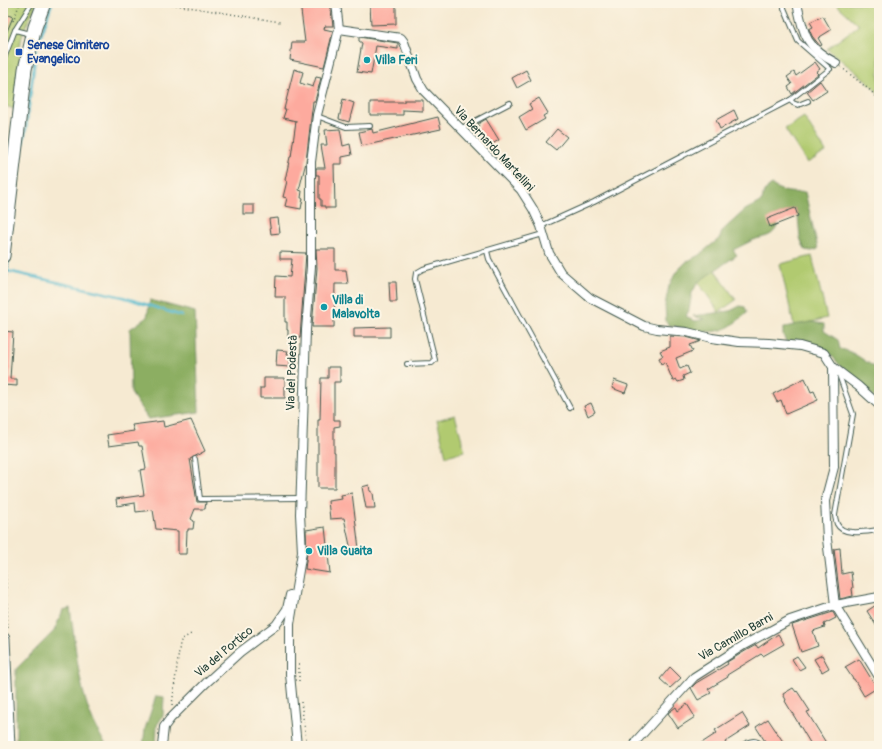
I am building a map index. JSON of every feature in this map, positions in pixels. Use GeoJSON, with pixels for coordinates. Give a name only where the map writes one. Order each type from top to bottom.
{"type":"FeatureCollection","features":[{"type":"Feature","properties":{"kind":"main road"},"geometry":{"type":"LineString","coordinates":[[3,256],[5,215],[25,69],[33,35],[44,3]]}},
{"type":"Feature","properties":{"kind":"main road"},"geometry":{"type":"LineString","coordinates":[[3,639],[5,727],[8,746]]}},
{"type":"Feature","properties":{"kind":"street","name":"Via del Podestà"},"geometry":{"type":"LineString","coordinates":[[297,746],[290,674],[290,624],[302,552],[301,498],[306,330],[311,266],[311,162],[317,116],[339,29],[336,3]]}},
{"type":"Feature","properties":{"kind":"street"},"geometry":{"type":"LineString","coordinates":[[797,3],[802,26],[812,47],[825,58],[836,64]]}},
{"type":"Feature","properties":{"kind":"street","name":"Via Bernardo Martellini"},"geometry":{"type":"LineString","coordinates":[[339,29],[401,38],[404,42],[417,78],[424,91],[521,190],[533,209],[542,230],[549,253],[561,273],[578,290],[590,298],[644,326],[656,329],[687,332],[739,342],[800,346],[824,353],[835,368],[879,405]]}},
{"type":"Feature","properties":{"kind":"street"},"geometry":{"type":"LineString","coordinates":[[835,368],[834,467],[825,501],[827,539],[834,605],[879,677]]}},
{"type":"Feature","properties":{"kind":"street","name":"Via del Portico"},"geometry":{"type":"LineString","coordinates":[[162,746],[164,727],[170,718],[240,652],[276,625],[287,609],[293,585],[299,574]]}},
{"type":"Feature","properties":{"kind":"street","name":"Via Camillo Barni"},"geometry":{"type":"LineString","coordinates":[[635,746],[636,741],[688,682],[701,671],[776,626],[790,620],[834,605],[879,597]]}},
{"type":"Feature","properties":{"kind":"lane"},"geometry":{"type":"LineString","coordinates":[[3,62],[15,30],[32,3]]}},
{"type":"Feature","properties":{"kind":"lane"},"geometry":{"type":"LineString","coordinates":[[407,364],[432,363],[435,360],[415,278],[416,273],[423,269],[487,251],[542,230],[790,100],[830,69],[798,41],[784,8],[784,3]]}},
{"type":"Feature","properties":{"kind":"lane"},"geometry":{"type":"LineString","coordinates":[[15,30],[33,35]]}},
{"type":"Feature","properties":{"kind":"lane"},"geometry":{"type":"LineString","coordinates":[[790,100],[793,104],[798,106],[808,101]]}},
{"type":"Feature","properties":{"kind":"lane"},"geometry":{"type":"LineString","coordinates":[[460,129],[510,103]]}},
{"type":"Feature","properties":{"kind":"lane"},"geometry":{"type":"LineString","coordinates":[[317,116],[346,127],[370,126]]}},
{"type":"Feature","properties":{"kind":"lane"},"geometry":{"type":"LineString","coordinates":[[487,251],[489,259],[570,408]]}},
{"type":"Feature","properties":{"kind":"lane"},"geometry":{"type":"LineString","coordinates":[[835,368],[853,414],[835,515],[836,523],[840,528],[856,533],[879,530]]}},
{"type":"Feature","properties":{"kind":"lane"},"geometry":{"type":"LineString","coordinates":[[195,459],[200,499],[301,498]]}},
{"type":"Feature","properties":{"kind":"lane"},"geometry":{"type":"LineString","coordinates":[[741,746],[751,741],[755,741],[762,746]]}},
{"type":"Feature","properties":{"kind":"path"},"geometry":{"type":"LineString","coordinates":[[164,3],[280,22]]}},
{"type":"Feature","properties":{"kind":"path"},"geometry":{"type":"LineString","coordinates":[[836,64],[872,91],[879,100]]}},
{"type":"Feature","properties":{"kind":"path"},"geometry":{"type":"LineString","coordinates":[[170,718],[180,643],[182,639],[194,633]]}},
{"type":"Feature","properties":{"kind":"green space"},"geometry":{"type":"Polygon","coordinates":[[[3,3],[37,3],[25,28],[17,52],[21,56],[14,109],[3,105],[3,3]]]}},
{"type":"Feature","properties":{"kind":"green space"},"geometry":{"type":"Polygon","coordinates":[[[835,3],[879,3],[879,94],[867,81],[827,49],[859,25],[835,3]]]}},
{"type":"Feature","properties":{"kind":"green space"},"geometry":{"type":"Polygon","coordinates":[[[804,117],[826,152],[807,163],[785,129],[804,117]]]}},
{"type":"Feature","properties":{"kind":"green space"},"geometry":{"type":"Polygon","coordinates":[[[772,185],[780,190],[788,192],[805,192],[818,249],[812,251],[805,250],[800,238],[798,216],[795,208],[768,219],[778,224],[774,232],[768,236],[753,240],[733,250],[737,255],[698,282],[692,293],[689,310],[686,316],[695,321],[705,319],[693,316],[730,311],[740,306],[745,307],[747,313],[735,323],[720,330],[705,332],[669,325],[666,321],[665,305],[669,286],[676,272],[686,262],[699,255],[720,238],[722,231],[745,210],[762,201],[764,191],[772,185]]]}},
{"type":"Feature","properties":{"kind":"green space"},"geometry":{"type":"Polygon","coordinates":[[[812,256],[827,318],[794,326],[780,264],[812,256]]]}},
{"type":"Feature","properties":{"kind":"green space"},"geometry":{"type":"Polygon","coordinates":[[[715,270],[736,300],[719,312],[698,282],[715,270]]]}},
{"type":"Feature","properties":{"kind":"green space"},"geometry":{"type":"Polygon","coordinates":[[[150,300],[195,312],[199,412],[148,419],[131,393],[130,329],[147,317],[150,300]]]}},
{"type":"Feature","properties":{"kind":"green space"},"geometry":{"type":"Polygon","coordinates":[[[812,322],[824,324],[824,331],[838,340],[840,349],[850,352],[879,369],[879,402],[844,370],[831,355],[819,347],[786,342],[783,335],[783,329],[793,325],[812,322]]]}},
{"type":"Feature","properties":{"kind":"green space"},"geometry":{"type":"Polygon","coordinates":[[[455,415],[465,451],[446,456],[437,420],[455,415]]]}},
{"type":"Feature","properties":{"kind":"green space"},"geometry":{"type":"Polygon","coordinates":[[[70,608],[77,662],[85,698],[90,715],[107,746],[16,746],[16,669],[54,631],[63,610],[70,608]]]}},
{"type":"Feature","properties":{"kind":"green space"},"geometry":{"type":"Polygon","coordinates":[[[156,696],[164,697],[163,716],[157,725],[156,746],[143,746],[145,729],[156,696]]]}},
{"type":"Feature","properties":{"kind":"building"},"geometry":{"type":"Polygon","coordinates":[[[300,3],[330,3],[333,26],[325,26],[324,29],[333,31],[324,67],[290,60],[292,42],[305,42],[300,3]]]}},
{"type":"Feature","properties":{"kind":"building"},"geometry":{"type":"Polygon","coordinates":[[[370,3],[396,3],[396,24],[371,25],[370,3]]]}},
{"type":"Feature","properties":{"kind":"building"},"geometry":{"type":"Polygon","coordinates":[[[3,13],[13,17],[3,41],[3,13]]]}},
{"type":"Feature","properties":{"kind":"building"},"geometry":{"type":"Polygon","coordinates":[[[823,16],[831,30],[818,38],[822,45],[820,46],[812,36],[809,29],[813,27],[810,22],[823,16]]]}},
{"type":"Feature","properties":{"kind":"building","name":"Villa Feri"},"geometry":{"type":"Polygon","coordinates":[[[359,37],[398,43],[398,49],[376,46],[371,74],[357,72],[362,43],[359,41],[359,37]]]}},
{"type":"Feature","properties":{"kind":"building"},"geometry":{"type":"Polygon","coordinates":[[[815,62],[820,69],[816,72],[818,74],[792,94],[788,87],[792,84],[787,77],[794,72],[796,76],[815,62]]]}},
{"type":"Feature","properties":{"kind":"building"},"geometry":{"type":"Polygon","coordinates":[[[294,69],[303,72],[300,83],[313,87],[316,77],[321,78],[315,101],[313,101],[306,162],[299,190],[302,191],[301,198],[303,198],[301,209],[285,206],[287,198],[283,197],[287,181],[285,180],[291,157],[296,121],[283,118],[294,69]]]}},
{"type":"Feature","properties":{"kind":"building"},"geometry":{"type":"Polygon","coordinates":[[[526,70],[531,80],[517,88],[512,78],[526,70]]]}},
{"type":"Feature","properties":{"kind":"building"},"geometry":{"type":"Polygon","coordinates":[[[820,81],[827,91],[813,100],[807,92],[820,81]]]}},
{"type":"Feature","properties":{"kind":"building"},"geometry":{"type":"Polygon","coordinates":[[[539,98],[548,113],[543,116],[545,119],[526,130],[519,117],[532,109],[529,104],[539,98]]]}},
{"type":"Feature","properties":{"kind":"building"},"geometry":{"type":"Polygon","coordinates":[[[343,99],[354,103],[349,122],[339,119],[343,99]]]}},
{"type":"Feature","properties":{"kind":"building"},"geometry":{"type":"Polygon","coordinates":[[[404,100],[423,100],[423,111],[403,110],[403,115],[370,115],[370,102],[404,102],[404,100]]]}},
{"type":"Feature","properties":{"kind":"building"},"geometry":{"type":"Polygon","coordinates":[[[734,110],[738,119],[720,129],[716,120],[734,110]]]}},
{"type":"Feature","properties":{"kind":"building"},"geometry":{"type":"Polygon","coordinates":[[[438,117],[441,129],[362,146],[359,132],[372,129],[373,133],[438,117]]]}},
{"type":"Feature","properties":{"kind":"building"},"geometry":{"type":"Polygon","coordinates":[[[486,119],[499,140],[487,147],[474,129],[479,126],[478,124],[486,119]]]}},
{"type":"Feature","properties":{"kind":"building"},"geometry":{"type":"Polygon","coordinates":[[[340,129],[343,146],[350,144],[352,155],[342,157],[342,164],[334,164],[335,208],[325,208],[325,206],[321,206],[321,199],[319,199],[319,175],[316,175],[316,168],[325,168],[321,145],[327,145],[325,130],[340,129]]]}},
{"type":"Feature","properties":{"kind":"building"},"geometry":{"type":"Polygon","coordinates":[[[557,129],[567,137],[556,150],[546,142],[557,129]]]}},
{"type":"Feature","properties":{"kind":"building"},"geometry":{"type":"Polygon","coordinates":[[[243,205],[254,205],[254,214],[243,214],[243,205]]]}},
{"type":"Feature","properties":{"kind":"building"},"geometry":{"type":"Polygon","coordinates":[[[795,208],[798,216],[770,227],[767,219],[795,208]]]}},
{"type":"Feature","properties":{"kind":"building"},"geometry":{"type":"Polygon","coordinates":[[[278,218],[280,233],[271,234],[269,219],[278,218]]]}},
{"type":"Feature","properties":{"kind":"building"},"geometry":{"type":"Polygon","coordinates":[[[316,249],[335,249],[335,270],[346,270],[348,284],[335,284],[334,327],[312,327],[317,268],[316,249]]]}},
{"type":"Feature","properties":{"kind":"building"},"geometry":{"type":"Polygon","coordinates":[[[280,252],[306,253],[300,338],[288,338],[287,322],[285,322],[285,297],[275,297],[276,276],[290,277],[292,259],[280,259],[280,252]]]}},
{"type":"Feature","properties":{"kind":"building"},"geometry":{"type":"Polygon","coordinates":[[[389,282],[396,282],[397,302],[390,302],[389,282]]]}},
{"type":"Feature","properties":{"kind":"building"},"geometry":{"type":"Polygon","coordinates":[[[390,327],[390,337],[354,337],[354,328],[390,327]]]}},
{"type":"Feature","properties":{"kind":"building"},"geometry":{"type":"Polygon","coordinates":[[[3,331],[13,332],[10,379],[17,379],[17,386],[3,385],[3,331]]]}},
{"type":"Feature","properties":{"kind":"building"},"geometry":{"type":"Polygon","coordinates":[[[670,336],[686,337],[701,341],[690,345],[693,351],[676,358],[680,369],[687,366],[690,373],[683,376],[684,380],[678,382],[676,379],[673,381],[665,362],[661,364],[659,358],[663,356],[660,351],[670,347],[670,336]]]}},
{"type":"Feature","properties":{"kind":"building"},"geometry":{"type":"Polygon","coordinates":[[[277,350],[288,351],[287,354],[290,354],[290,367],[276,366],[277,350]]]}},
{"type":"Feature","properties":{"kind":"building"},"geometry":{"type":"Polygon","coordinates":[[[328,367],[340,367],[340,382],[334,382],[334,420],[340,420],[340,426],[334,427],[335,488],[318,488],[318,420],[320,420],[321,378],[328,378],[328,367]]]}},
{"type":"Feature","properties":{"kind":"building"},"geometry":{"type":"Polygon","coordinates":[[[264,378],[285,378],[285,398],[260,398],[260,388],[264,388],[264,378]]]}},
{"type":"Feature","properties":{"kind":"building"},"geometry":{"type":"Polygon","coordinates":[[[805,378],[811,392],[814,391],[818,400],[786,414],[781,400],[777,402],[773,394],[805,378]]]}},
{"type":"Feature","properties":{"kind":"building"},"geometry":{"type":"Polygon","coordinates":[[[614,380],[628,385],[625,393],[612,388],[614,380]]]}},
{"type":"Feature","properties":{"kind":"building"},"geometry":{"type":"Polygon","coordinates":[[[591,403],[595,412],[588,416],[584,406],[591,403]]]}},
{"type":"Feature","properties":{"kind":"building"},"geometry":{"type":"Polygon","coordinates":[[[191,420],[205,451],[190,459],[197,502],[206,502],[205,509],[195,509],[191,519],[194,521],[193,529],[188,529],[187,531],[186,554],[178,554],[178,531],[156,529],[153,510],[136,512],[135,503],[117,506],[116,499],[144,495],[140,470],[146,469],[142,446],[139,446],[138,442],[109,446],[107,435],[134,431],[132,425],[163,421],[164,427],[191,420]]]}},
{"type":"Feature","properties":{"kind":"building"},"geometry":{"type":"Polygon","coordinates":[[[369,485],[370,491],[373,493],[375,508],[366,508],[362,487],[369,485]]]}},
{"type":"Feature","properties":{"kind":"building"},"geometry":{"type":"Polygon","coordinates":[[[352,493],[359,549],[351,550],[344,518],[330,519],[328,501],[342,499],[341,495],[352,493]]]}},
{"type":"Feature","properties":{"kind":"building","name":"Villa Guaita"},"geometry":{"type":"Polygon","coordinates":[[[325,527],[330,573],[305,569],[307,552],[306,530],[325,527]]]}},
{"type":"Feature","properties":{"kind":"building"},"geometry":{"type":"Polygon","coordinates":[[[840,548],[842,574],[851,572],[853,596],[840,599],[834,549],[840,548]]]}},
{"type":"Feature","properties":{"kind":"building"},"geometry":{"type":"Polygon","coordinates":[[[879,603],[879,630],[867,611],[879,603]]]}},
{"type":"Feature","properties":{"kind":"building"},"geometry":{"type":"Polygon","coordinates":[[[833,612],[836,618],[824,624],[825,627],[813,631],[818,646],[801,652],[792,625],[833,612]]]}},
{"type":"Feature","properties":{"kind":"building"},"geometry":{"type":"Polygon","coordinates":[[[778,634],[784,644],[763,656],[761,654],[727,675],[728,677],[708,689],[711,693],[698,700],[691,688],[696,683],[728,664],[727,662],[747,650],[756,645],[758,648],[778,634]]]}},
{"type":"Feature","properties":{"kind":"building"},"geometry":{"type":"Polygon","coordinates":[[[822,655],[829,668],[822,672],[814,659],[822,655]]]}},
{"type":"Feature","properties":{"kind":"building"},"geometry":{"type":"Polygon","coordinates":[[[797,656],[805,667],[799,670],[792,659],[797,656]]]}},
{"type":"Feature","properties":{"kind":"building"},"geometry":{"type":"Polygon","coordinates":[[[859,659],[877,688],[864,696],[845,667],[859,659]]]}},
{"type":"Feature","properties":{"kind":"building"},"geometry":{"type":"Polygon","coordinates":[[[670,667],[681,678],[670,688],[660,679],[670,667]]]}},
{"type":"Feature","properties":{"kind":"building"},"geometry":{"type":"Polygon","coordinates":[[[793,688],[796,692],[797,691],[810,711],[807,712],[828,746],[812,746],[785,701],[786,700],[783,694],[793,688]]]}},
{"type":"Feature","properties":{"kind":"building"},"geometry":{"type":"Polygon","coordinates":[[[687,704],[695,717],[678,728],[668,713],[676,707],[678,711],[687,704]]]}},
{"type":"Feature","properties":{"kind":"building"},"geometry":{"type":"Polygon","coordinates":[[[742,713],[750,726],[725,742],[727,746],[697,746],[717,733],[715,730],[742,713]]]}},
{"type":"Feature","properties":{"kind":"building"},"geometry":{"type":"Polygon","coordinates":[[[768,719],[786,746],[768,746],[756,727],[768,719]]]}},
{"type":"Feature","properties":{"kind":"waterway"},"geometry":{"type":"LineString","coordinates":[[22,148],[26,129],[36,50],[52,3]]}},
{"type":"Feature","properties":{"kind":"waterway"},"geometry":{"type":"LineString","coordinates":[[9,256],[7,271],[123,297],[182,316]]}},
{"type":"Feature","properties":{"kind":"place","name":"Senese Cimitero Evangelico"},"geometry":{"type":"Point","coordinates":[19,52]}},
{"type":"Feature","properties":{"kind":"place","name":"Villa Feri"},"geometry":{"type":"Point","coordinates":[367,60]}},
{"type":"Feature","properties":{"kind":"place","name":"Villa di Malavolta"},"geometry":{"type":"Point","coordinates":[324,307]}},
{"type":"Feature","properties":{"kind":"place","name":"Villa Guaita"},"geometry":{"type":"Point","coordinates":[309,551]}}]}
